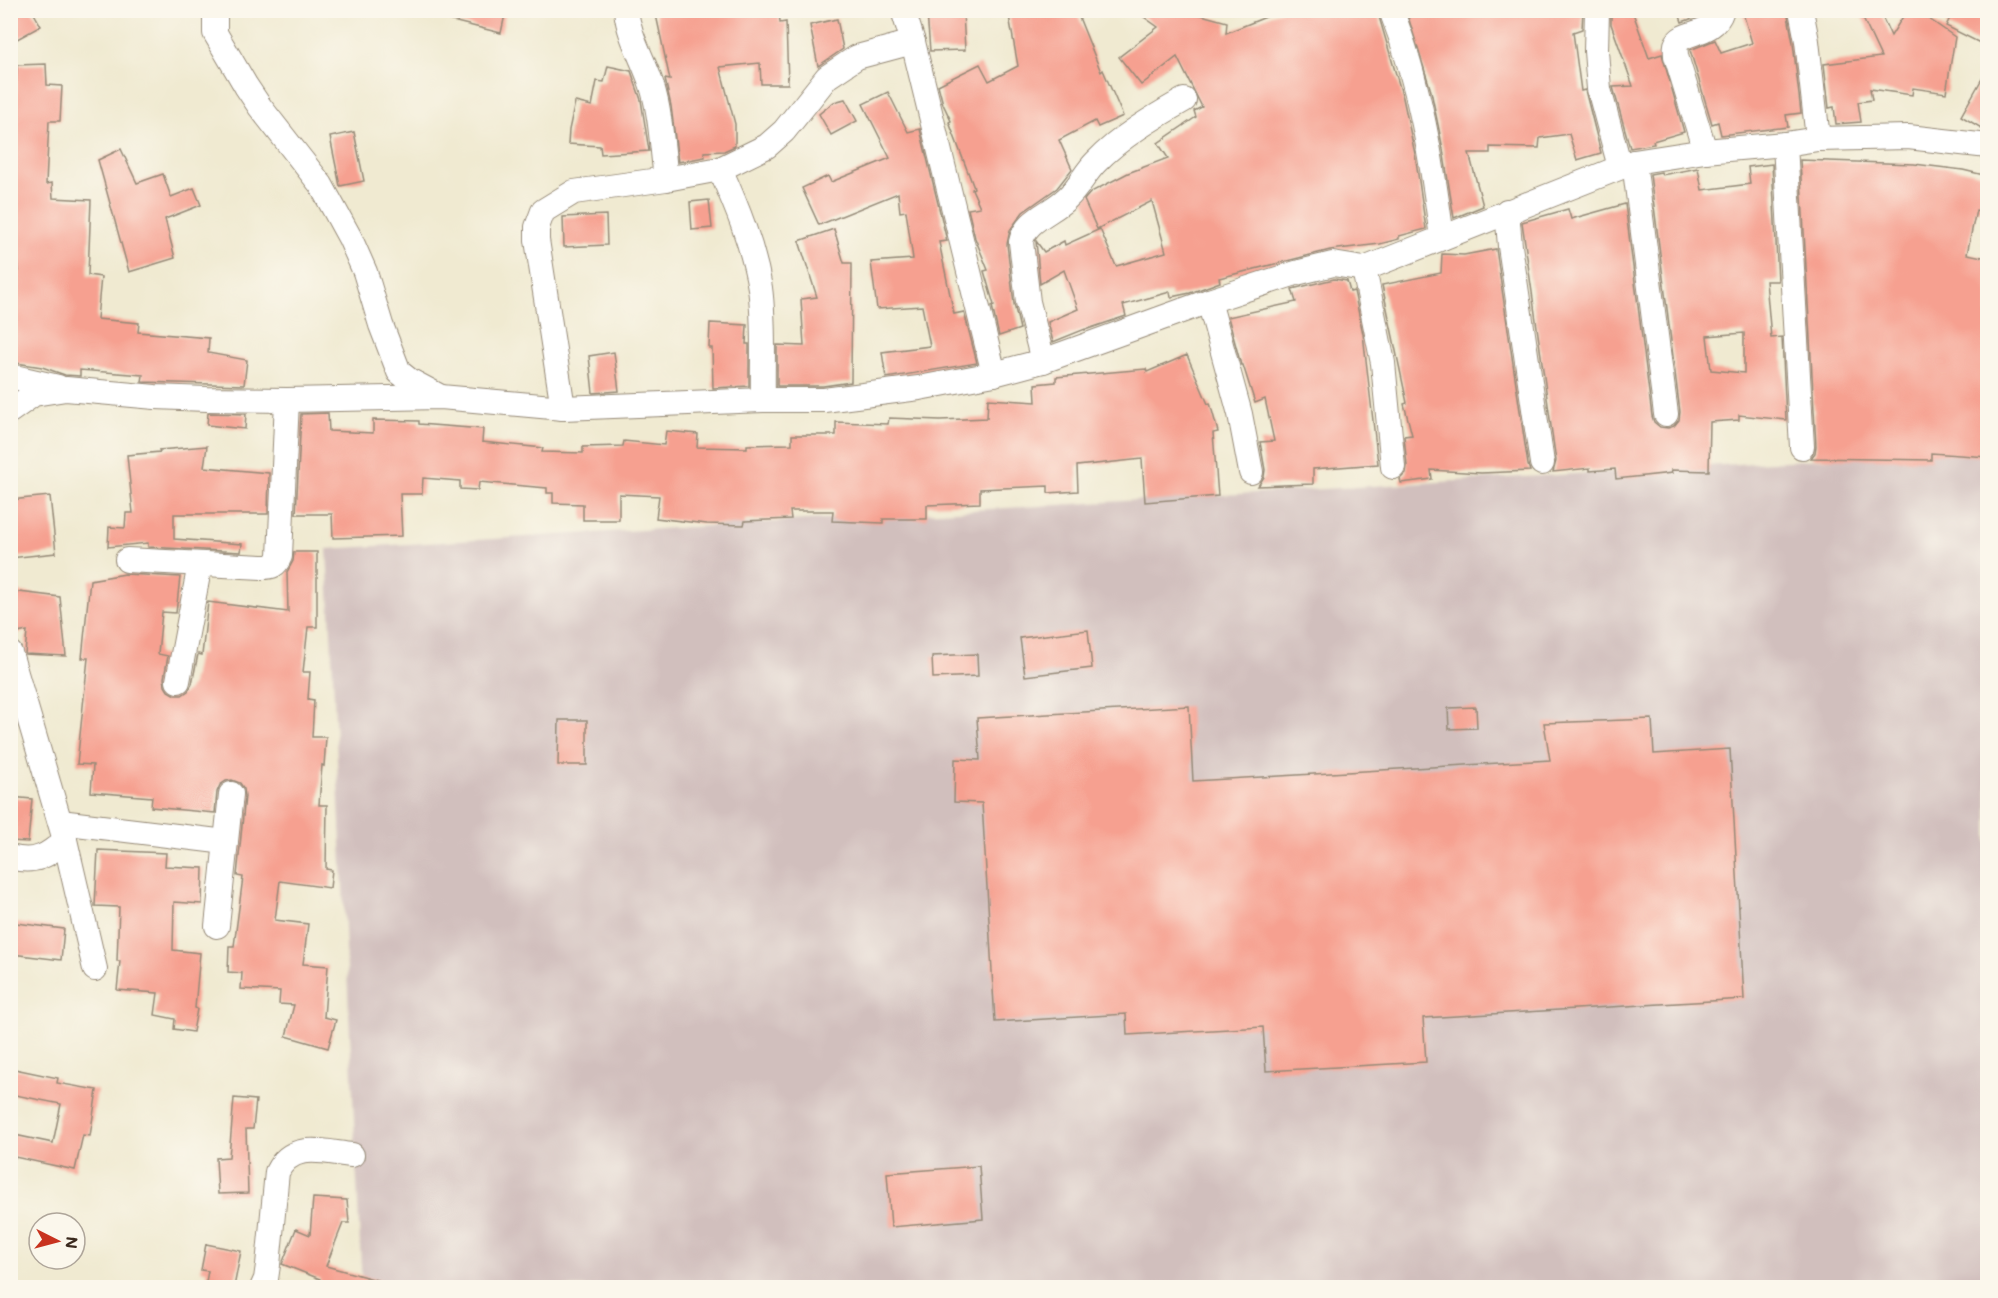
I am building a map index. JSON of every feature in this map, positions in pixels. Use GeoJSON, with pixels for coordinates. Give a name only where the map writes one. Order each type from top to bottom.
{"type":"FeatureCollection","features":[{"type":"Feature","properties":{"kind":"street"},"geometry":{"type":"LineString","coordinates":[[215,10],[215,33],[246,86],[321,185],[350,238],[365,272],[381,325],[399,372],[441,397]]}},
{"type":"Feature","properties":{"kind":"street"},"geometry":{"type":"LineString","coordinates":[[626,10],[630,32],[656,98],[666,179]]}},
{"type":"Feature","properties":{"kind":"street"},"geometry":{"type":"LineString","coordinates":[[903,10],[913,42],[994,374]]}},
{"type":"Feature","properties":{"kind":"street"},"geometry":{"type":"LineString","coordinates":[[1391,10],[1406,52],[1427,134],[1442,238]]}},
{"type":"Feature","properties":{"kind":"street"},"geometry":{"type":"LineString","coordinates":[[1597,10],[1596,51],[1599,89],[1627,165],[1666,414]]}},
{"type":"Feature","properties":{"kind":"street"},"geometry":{"type":"LineString","coordinates":[[1705,151],[1676,56],[1676,45],[1683,37],[1712,27],[1722,10]]}},
{"type":"Feature","properties":{"kind":"street"},"geometry":{"type":"LineString","coordinates":[[1801,10],[1811,71],[1818,139]]}},
{"type":"Feature","properties":{"kind":"street"},"geometry":{"type":"LineString","coordinates":[[563,408],[537,240],[537,227],[543,211],[574,192],[720,169],[766,146],[784,131],[827,77],[857,57],[913,42]]}},
{"type":"Feature","properties":{"kind":"street"},"geometry":{"type":"LineString","coordinates":[[1043,361],[1028,302],[1021,242],[1023,233],[1065,200],[1078,187],[1096,162],[1155,116],[1184,100]]}},
{"type":"Feature","properties":{"kind":"street"},"geometry":{"type":"LineString","coordinates":[[10,376],[66,389],[155,397],[287,400],[441,397],[563,408],[763,400],[824,400],[919,388],[994,374],[1043,361],[1209,301],[1296,273],[1334,264],[1364,269],[1627,165],[1705,151],[1818,139],[1908,137],[1988,147]]}},
{"type":"Feature","properties":{"kind":"street"},"geometry":{"type":"LineString","coordinates":[[1785,144],[1802,447]]}},
{"type":"Feature","properties":{"kind":"street"},"geometry":{"type":"LineString","coordinates":[[720,169],[738,209],[754,260],[760,289],[763,400]]}},
{"type":"Feature","properties":{"kind":"street"},"geometry":{"type":"LineString","coordinates":[[1508,211],[1510,246],[1542,463]]}},
{"type":"Feature","properties":{"kind":"street"},"geometry":{"type":"LineString","coordinates":[[1364,269],[1383,363],[1393,467]]}},
{"type":"Feature","properties":{"kind":"street"},"geometry":{"type":"LineString","coordinates":[[1209,301],[1240,414],[1251,472]]}},
{"type":"Feature","properties":{"kind":"street"},"geometry":{"type":"LineString","coordinates":[[10,411],[34,394],[66,389]]}},
{"type":"Feature","properties":{"kind":"street"},"geometry":{"type":"LineString","coordinates":[[127,560],[262,567],[272,567],[277,564],[280,556],[287,400]]}},
{"type":"Feature","properties":{"kind":"street"},"geometry":{"type":"LineString","coordinates":[[178,681],[200,564]]}},
{"type":"Feature","properties":{"kind":"street"},"geometry":{"type":"LineString","coordinates":[[10,653],[62,831],[95,969]]}},
{"type":"Feature","properties":{"kind":"street"},"geometry":{"type":"LineString","coordinates":[[217,926],[231,794]]}},
{"type":"Feature","properties":{"kind":"street"},"geometry":{"type":"LineString","coordinates":[[62,831],[226,842]]}},
{"type":"Feature","properties":{"kind":"street"},"geometry":{"type":"LineString","coordinates":[[10,857],[20,860],[40,858],[54,851],[62,831]]}},
{"type":"Feature","properties":{"kind":"street"},"geometry":{"type":"LineString","coordinates":[[262,1287],[268,1265],[277,1172],[282,1161],[299,1150],[351,1155]]}},
{"type":"Feature","properties":{"kind":"shaded area"},"geometry":{"type":"Polygon","coordinates":[[[1987,449],[1987,1287],[362,1287],[327,549],[1987,449]]]}},
{"type":"Feature","properties":{"kind":"building"},"geometry":{"type":"Polygon","coordinates":[[[22,10],[32,10],[41,26],[10,43],[10,17],[22,10]]]}},
{"type":"Feature","properties":{"kind":"building"},"geometry":{"type":"Polygon","coordinates":[[[437,10],[506,10],[501,33],[436,17],[437,10]]]}},
{"type":"Feature","properties":{"kind":"building"},"geometry":{"type":"Polygon","coordinates":[[[655,10],[779,10],[780,23],[786,22],[788,84],[761,84],[760,63],[720,67],[735,124],[735,146],[724,151],[704,152],[705,157],[678,162],[665,79],[670,80],[655,10]]]}},
{"type":"Feature","properties":{"kind":"building"},"geometry":{"type":"Polygon","coordinates":[[[1037,10],[1076,10],[1101,72],[1103,70],[1123,116],[1098,127],[1095,121],[1059,140],[1072,169],[1057,188],[1023,212],[1010,230],[1007,244],[1014,304],[1020,329],[999,336],[992,306],[994,305],[984,271],[988,270],[975,238],[968,209],[980,207],[938,85],[980,64],[989,81],[1018,66],[1009,16],[1037,10]]]}},
{"type":"Feature","properties":{"kind":"building"},"geometry":{"type":"Polygon","coordinates":[[[1134,10],[1183,10],[1227,22],[1226,33],[1283,10],[1377,10],[1403,98],[1415,154],[1426,229],[1380,244],[1330,250],[1219,278],[1220,282],[1190,293],[1171,297],[1170,292],[1123,305],[1126,316],[1053,342],[1048,322],[1078,309],[1064,270],[1040,284],[1036,241],[1044,252],[1064,241],[1065,245],[1100,229],[1116,266],[1166,252],[1152,201],[1097,229],[1084,200],[1091,192],[1128,173],[1168,158],[1158,143],[1196,117],[1194,111],[1202,107],[1177,57],[1141,85],[1119,57],[1158,27],[1134,10]]]}},
{"type":"Feature","properties":{"kind":"building"},"geometry":{"type":"Polygon","coordinates":[[[1406,10],[1583,10],[1582,29],[1573,32],[1581,91],[1585,90],[1601,153],[1577,160],[1569,134],[1540,138],[1539,148],[1490,147],[1490,153],[1469,153],[1483,206],[1454,218],[1431,91],[1406,10]]]}},
{"type":"Feature","properties":{"kind":"building"},"geometry":{"type":"Polygon","coordinates":[[[1611,10],[1632,10],[1649,58],[1662,54],[1684,132],[1653,141],[1654,144],[1630,148],[1613,87],[1633,86],[1611,24],[1611,10]]]}},
{"type":"Feature","properties":{"kind":"building"},"geometry":{"type":"Polygon","coordinates":[[[1678,10],[1704,10],[1704,12],[1682,22],[1678,10]]]}},
{"type":"Feature","properties":{"kind":"building"},"geometry":{"type":"Polygon","coordinates":[[[1742,10],[1787,10],[1801,113],[1786,115],[1788,127],[1721,135],[1718,122],[1712,124],[1690,50],[1715,40],[1721,53],[1752,43],[1742,10]]]}},
{"type":"Feature","properties":{"kind":"building"},"geometry":{"type":"Polygon","coordinates":[[[1859,10],[1879,10],[1891,36],[1907,10],[1916,10],[1955,37],[1946,93],[1913,88],[1912,95],[1870,89],[1872,100],[1858,102],[1861,122],[1836,124],[1834,107],[1829,108],[1824,64],[1881,57],[1859,10]]]}},
{"type":"Feature","properties":{"kind":"building"},"geometry":{"type":"Polygon","coordinates":[[[1954,10],[1988,10],[1988,47],[1946,26],[1954,10]]]}},
{"type":"Feature","properties":{"kind":"building"},"geometry":{"type":"Polygon","coordinates":[[[963,12],[965,50],[930,51],[927,13],[963,12]]]}},
{"type":"Feature","properties":{"kind":"building"},"geometry":{"type":"Polygon","coordinates":[[[837,19],[843,49],[818,66],[810,25],[837,19]]]}},
{"type":"Feature","properties":{"kind":"building"},"geometry":{"type":"Polygon","coordinates":[[[46,64],[47,85],[62,86],[60,121],[49,121],[46,184],[52,183],[53,198],[91,200],[88,275],[101,277],[97,319],[139,323],[138,332],[209,338],[208,353],[247,360],[244,385],[142,382],[143,375],[80,370],[80,376],[65,375],[42,367],[10,362],[10,270],[19,271],[10,177],[10,131],[14,132],[17,65],[46,64]]]}},
{"type":"Feature","properties":{"kind":"building"},"geometry":{"type":"Polygon","coordinates":[[[608,66],[631,71],[641,100],[649,151],[601,154],[600,146],[568,144],[575,102],[592,106],[597,81],[604,82],[608,66]]]}},
{"type":"Feature","properties":{"kind":"building"},"geometry":{"type":"Polygon","coordinates":[[[1988,68],[1988,132],[1961,116],[1988,68]]]}},
{"type":"Feature","properties":{"kind":"building"},"geometry":{"type":"Polygon","coordinates":[[[888,92],[908,132],[920,129],[947,241],[939,242],[954,314],[964,312],[977,363],[886,378],[882,352],[930,346],[922,306],[877,309],[871,262],[913,259],[906,211],[900,212],[898,193],[819,225],[802,188],[828,176],[831,182],[890,158],[863,104],[888,92]]]}},
{"type":"Feature","properties":{"kind":"building"},"geometry":{"type":"Polygon","coordinates":[[[845,99],[857,121],[831,135],[819,114],[834,102],[845,99]]]}},
{"type":"Feature","properties":{"kind":"building"},"geometry":{"type":"Polygon","coordinates":[[[354,132],[364,181],[340,186],[330,137],[354,132]]]}},
{"type":"Feature","properties":{"kind":"building"},"geometry":{"type":"Polygon","coordinates":[[[121,149],[137,183],[163,174],[171,197],[194,188],[201,205],[165,219],[175,258],[129,272],[98,160],[121,149]]]}},
{"type":"Feature","properties":{"kind":"building"},"geometry":{"type":"Polygon","coordinates":[[[1800,160],[1914,164],[1963,170],[1988,176],[1988,212],[1976,210],[1967,254],[1988,258],[1988,457],[1931,453],[1931,460],[1811,458],[1816,446],[1800,160]]]}},
{"type":"Feature","properties":{"kind":"building"},"geometry":{"type":"Polygon","coordinates":[[[1772,164],[1778,281],[1766,281],[1771,338],[1782,337],[1786,420],[1739,415],[1739,420],[1710,422],[1709,471],[1671,470],[1672,473],[1616,479],[1615,469],[1590,471],[1590,468],[1553,472],[1556,461],[1522,222],[1568,209],[1571,219],[1625,204],[1652,416],[1654,422],[1660,427],[1668,428],[1674,426],[1679,420],[1680,412],[1650,174],[1661,172],[1662,175],[1698,168],[1702,190],[1750,184],[1748,167],[1772,164]],[[1744,333],[1707,336],[1711,370],[1744,373],[1744,333]]]}},
{"type":"Feature","properties":{"kind":"building"},"geometry":{"type":"Polygon","coordinates":[[[709,200],[712,228],[692,230],[690,202],[709,200]]]}},
{"type":"Feature","properties":{"kind":"building"},"geometry":{"type":"Polygon","coordinates":[[[606,215],[607,245],[564,247],[563,217],[606,215]]]}},
{"type":"Feature","properties":{"kind":"building"},"geometry":{"type":"Polygon","coordinates":[[[834,229],[844,263],[852,263],[851,382],[823,386],[777,386],[777,345],[804,346],[801,299],[817,297],[799,241],[834,229]]]}},
{"type":"Feature","properties":{"kind":"building"},"geometry":{"type":"Polygon","coordinates":[[[1496,249],[1530,471],[1481,473],[1431,470],[1432,479],[1401,483],[1400,479],[1406,473],[1407,466],[1404,436],[1412,435],[1382,285],[1441,273],[1442,254],[1464,255],[1496,249]]]}},
{"type":"Feature","properties":{"kind":"building"},"geometry":{"type":"Polygon","coordinates":[[[1334,279],[1347,281],[1350,292],[1354,291],[1363,334],[1378,464],[1313,469],[1313,484],[1258,486],[1264,477],[1265,470],[1260,442],[1274,441],[1265,399],[1255,403],[1243,365],[1241,365],[1228,317],[1296,302],[1292,289],[1334,279]]]}},
{"type":"Feature","properties":{"kind":"building"},"geometry":{"type":"Polygon","coordinates":[[[710,323],[747,325],[749,386],[713,388],[712,348],[709,348],[710,323]]]}},
{"type":"Feature","properties":{"kind":"building"},"geometry":{"type":"Polygon","coordinates":[[[614,352],[619,391],[593,393],[589,356],[614,352]]]}},
{"type":"Feature","properties":{"kind":"building"},"geometry":{"type":"Polygon","coordinates":[[[1187,355],[1208,404],[1210,403],[1218,432],[1213,433],[1218,496],[1145,502],[1142,459],[1077,466],[1078,491],[1048,493],[1048,486],[980,489],[980,503],[927,505],[927,519],[883,519],[883,523],[832,521],[833,511],[790,511],[791,519],[745,521],[744,525],[707,524],[656,518],[659,496],[619,494],[619,520],[583,520],[583,504],[553,503],[553,493],[547,493],[547,488],[479,482],[478,490],[460,489],[460,481],[423,478],[422,494],[400,494],[402,536],[333,538],[332,514],[296,514],[301,414],[328,413],[329,431],[373,433],[373,420],[419,421],[419,424],[483,429],[482,442],[543,448],[542,452],[583,453],[583,447],[623,446],[624,441],[664,445],[666,431],[698,434],[697,447],[747,448],[747,445],[792,444],[792,435],[836,435],[836,422],[888,424],[889,418],[940,420],[987,418],[988,399],[1036,402],[1035,384],[1056,382],[1056,377],[1146,369],[1147,372],[1187,355]]]}},
{"type":"Feature","properties":{"kind":"building"},"geometry":{"type":"Polygon","coordinates":[[[208,413],[246,414],[245,429],[207,425],[208,413]]]}},
{"type":"Feature","properties":{"kind":"building"},"geometry":{"type":"Polygon","coordinates":[[[207,446],[204,467],[269,473],[268,514],[174,514],[174,539],[242,544],[241,552],[148,547],[148,543],[108,547],[109,527],[125,528],[126,513],[133,513],[127,455],[207,446]]]}},
{"type":"Feature","properties":{"kind":"building"},"geometry":{"type":"Polygon","coordinates":[[[50,496],[56,553],[10,558],[10,500],[50,496]]]}},
{"type":"Feature","properties":{"kind":"building"},"geometry":{"type":"Polygon","coordinates":[[[294,552],[317,552],[317,627],[308,627],[303,672],[310,672],[308,699],[314,700],[312,737],[326,737],[319,805],[327,805],[326,869],[332,870],[330,888],[280,881],[275,920],[308,924],[303,964],[328,966],[324,1017],[336,1020],[328,1048],[286,1036],[294,1005],[279,1004],[280,991],[241,989],[242,973],[228,972],[229,946],[234,946],[243,877],[237,876],[245,796],[240,783],[232,780],[220,785],[215,813],[151,807],[152,797],[91,792],[93,765],[77,764],[88,658],[82,658],[90,580],[125,574],[180,577],[176,613],[162,612],[158,654],[168,656],[165,686],[175,695],[182,695],[192,684],[198,654],[202,655],[208,602],[288,612],[287,572],[293,561],[294,552]]]}},
{"type":"Feature","properties":{"kind":"building"},"geometry":{"type":"Polygon","coordinates":[[[19,592],[60,597],[66,656],[25,654],[27,631],[13,634],[10,621],[10,594],[19,592]]]}},
{"type":"Feature","properties":{"kind":"building"},"geometry":{"type":"Polygon","coordinates":[[[1088,630],[1092,668],[1025,676],[1020,638],[1088,630]]]}},
{"type":"Feature","properties":{"kind":"building"},"geometry":{"type":"Polygon","coordinates":[[[977,654],[978,676],[933,678],[932,656],[977,654]]]}},
{"type":"Feature","properties":{"kind":"building"},"geometry":{"type":"Polygon","coordinates":[[[1189,706],[1193,781],[1550,760],[1544,723],[1652,719],[1654,754],[1730,749],[1744,999],[1423,1018],[1426,1062],[1266,1071],[1263,1027],[1127,1035],[1126,1014],[995,1022],[982,803],[954,802],[955,759],[980,760],[977,718],[1189,706]]]}},
{"type":"Feature","properties":{"kind":"building"},"geometry":{"type":"Polygon","coordinates":[[[1476,707],[1477,728],[1449,729],[1448,708],[1476,707]]]}},
{"type":"Feature","properties":{"kind":"building"},"geometry":{"type":"Polygon","coordinates":[[[559,720],[587,720],[587,765],[558,765],[559,720]]]}},
{"type":"Feature","properties":{"kind":"building"},"geometry":{"type":"Polygon","coordinates":[[[10,797],[32,799],[28,842],[10,841],[10,797]]]}},
{"type":"Feature","properties":{"kind":"building"},"geometry":{"type":"Polygon","coordinates":[[[98,850],[166,853],[165,866],[203,868],[202,904],[174,902],[173,950],[200,953],[195,1008],[197,1009],[193,1032],[174,1029],[175,1019],[155,1015],[158,993],[117,990],[120,961],[117,961],[119,907],[95,906],[98,850]]]}},
{"type":"Feature","properties":{"kind":"building"},"geometry":{"type":"Polygon","coordinates":[[[16,923],[64,929],[61,960],[12,954],[16,923]]]}},
{"type":"Feature","properties":{"kind":"building"},"geometry":{"type":"Polygon","coordinates":[[[10,1068],[58,1078],[57,1083],[97,1090],[90,1136],[83,1135],[75,1170],[10,1156],[10,1134],[53,1143],[61,1104],[10,1094],[10,1068]]]}},
{"type":"Feature","properties":{"kind":"building"},"geometry":{"type":"Polygon","coordinates":[[[234,1098],[256,1100],[253,1129],[246,1129],[248,1193],[218,1194],[216,1158],[229,1157],[234,1098]]]}},
{"type":"Feature","properties":{"kind":"building"},"geometry":{"type":"Polygon","coordinates":[[[979,1166],[983,1219],[891,1227],[887,1173],[979,1166]]]}},
{"type":"Feature","properties":{"kind":"building"},"geometry":{"type":"Polygon","coordinates":[[[313,1198],[347,1200],[349,1223],[343,1223],[326,1266],[384,1282],[383,1287],[317,1287],[320,1279],[282,1264],[296,1229],[310,1235],[313,1198]]]}},
{"type":"Feature","properties":{"kind":"building"},"geometry":{"type":"Polygon","coordinates":[[[206,1244],[241,1251],[234,1287],[205,1287],[208,1271],[201,1270],[206,1244]]]}}]}
